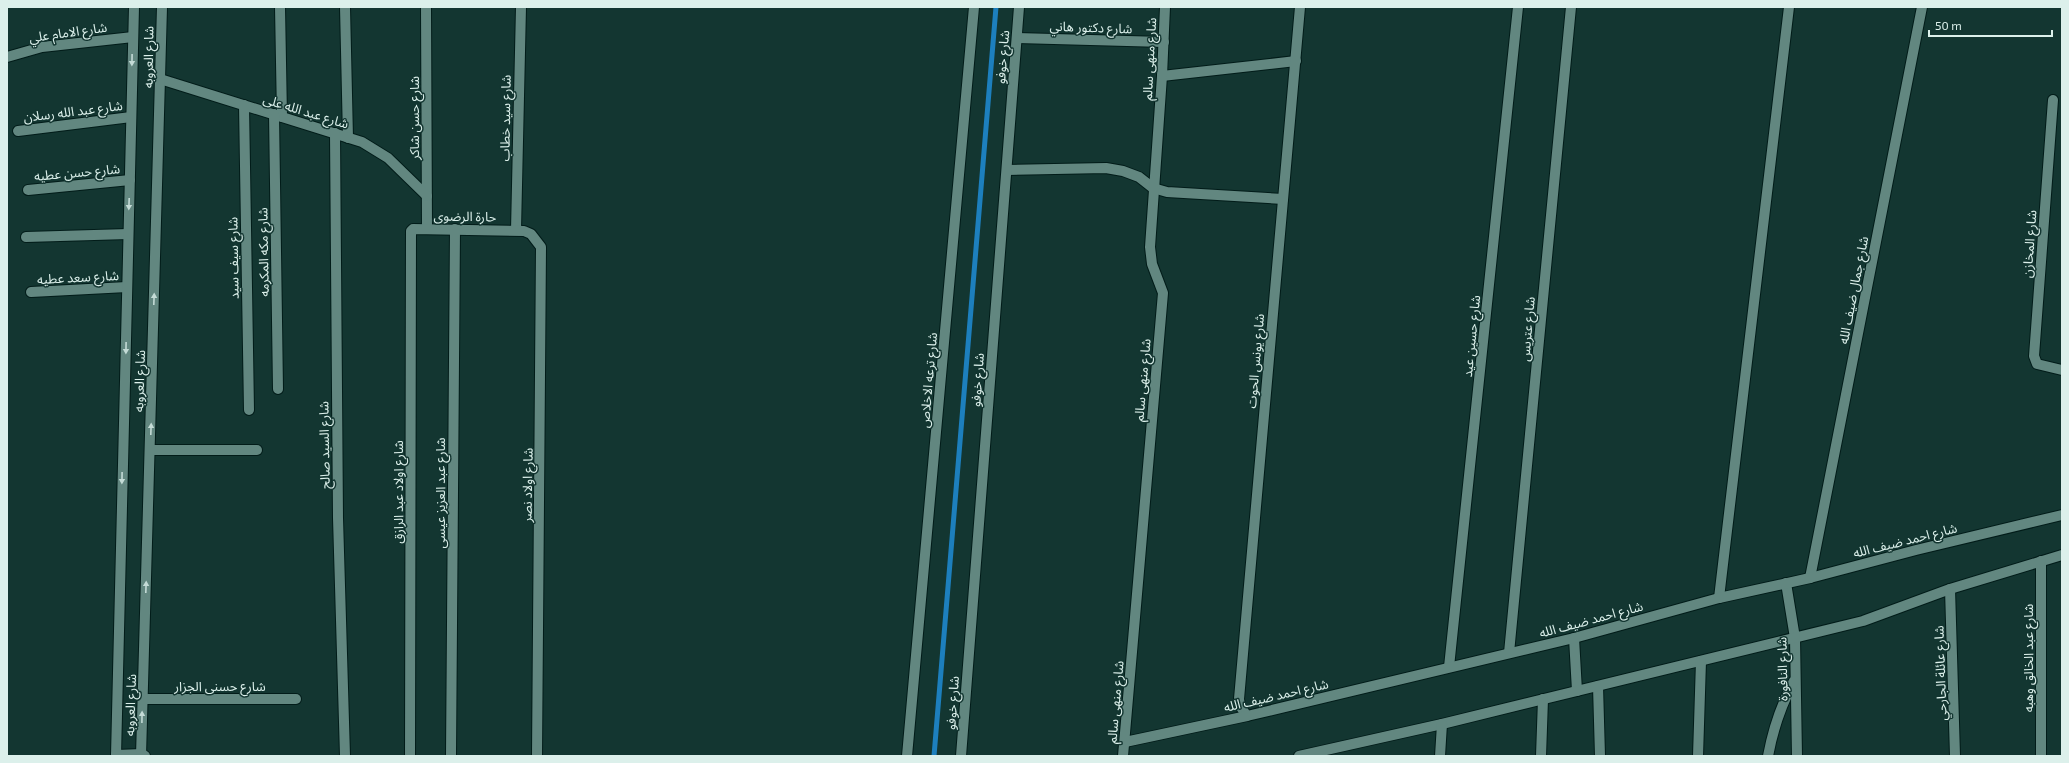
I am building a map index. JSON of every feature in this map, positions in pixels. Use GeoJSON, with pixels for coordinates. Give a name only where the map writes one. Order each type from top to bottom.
{"type":"FeatureCollection","features":[{"type":"Feature","properties":{"kind":"street","name":"شارع العروبه"},"geometry":{"type":"LineString","coordinates":[[116,756],[134,7]]}},
{"type":"Feature","properties":{"kind":"street","name":"شارع العروبه"},"geometry":{"type":"LineString","coordinates":[[142,755],[162,7]]}},
{"type":"Feature","properties":{"kind":"street","name":"شارع مكه المكرمه"},"geometry":{"type":"LineString","coordinates":[[278,389],[278,116],[280,7]]}},
{"type":"Feature","properties":{"kind":"street"},"geometry":{"type":"LineString","coordinates":[[345,7],[348,138]]}},
{"type":"Feature","properties":{"kind":"street","name":"شارع حسن شاكر"},"geometry":{"type":"LineString","coordinates":[[426,7],[428,229]]}},
{"type":"Feature","properties":{"kind":"street","name":"شارع سيد خطاب"},"geometry":{"type":"LineString","coordinates":[[516,230],[521,7]]}},
{"type":"Feature","properties":{"kind":"street","name":"شارع ترعه الاخلاص"},"geometry":{"type":"LineString","coordinates":[[907,756],[974,7]]}},
{"type":"Feature","properties":{"kind":"street","name":"شارع خوفو"},"geometry":{"type":"LineString","coordinates":[[961,756],[1019,7]]}},
{"type":"Feature","properties":{"kind":"street","name":"شارع منهى سالم"},"geometry":{"type":"LineString","coordinates":[[1123,756],[1162,293],[1152,264],[1150,247],[1162,76],[1165,7]]}},
{"type":"Feature","properties":{"kind":"street","name":"شارع يونس الحوت"},"geometry":{"type":"LineString","coordinates":[[1247,716],[1240,706],[1239,699],[1300,7]]}},
{"type":"Feature","properties":{"kind":"street","name":"شارع حسين عيد"},"geometry":{"type":"LineString","coordinates":[[1449,667],[1518,7]]}},
{"type":"Feature","properties":{"kind":"street","name":"شارع عتريس"},"geometry":{"type":"LineString","coordinates":[[1509,653],[1571,7]]}},
{"type":"Feature","properties":{"kind":"street"},"geometry":{"type":"LineString","coordinates":[[1719,598],[1789,7]]}},
{"type":"Feature","properties":{"kind":"street","name":"شارع جمال ضيف الله"},"geometry":{"type":"LineString","coordinates":[[1810,578],[1922,7]]}},
{"type":"Feature","properties":{"kind":"street","name":"شارع الامام علي"},"geometry":{"type":"LineString","coordinates":[[7,57],[42,47],[133,37]]}},
{"type":"Feature","properties":{"kind":"street","name":"شارع دكتور هاني"},"geometry":{"type":"LineString","coordinates":[[1017,38],[1164,42]]}},
{"type":"Feature","properties":{"kind":"street"},"geometry":{"type":"LineString","coordinates":[[1162,76],[1296,61]]}},
{"type":"Feature","properties":{"kind":"street","name":"شارع عبد الله على"},"geometry":{"type":"LineString","coordinates":[[160,79],[362,142],[388,158],[427,196]]}},
{"type":"Feature","properties":{"kind":"street","name":"شارع المخازن"},"geometry":{"type":"LineString","coordinates":[[2053,100],[2034,356],[2037,364],[2041,366],[2062,370]]}},
{"type":"Feature","properties":{"kind":"street","name":"شارع سيف سيد"},"geometry":{"type":"LineString","coordinates":[[244,105],[249,410]]}},
{"type":"Feature","properties":{"kind":"street","name":"شارع عبد الله رسلان"},"geometry":{"type":"LineString","coordinates":[[18,130],[131,117]]}},
{"type":"Feature","properties":{"kind":"street","name":"شارع السيد صالح"},"geometry":{"type":"LineString","coordinates":[[334,133],[338,518],[345,756]]}},
{"type":"Feature","properties":{"kind":"street"},"geometry":{"type":"LineString","coordinates":[[1006,170],[1106,168],[1123,170],[1139,177],[1153,188],[1181,194],[1283,199]]}},
{"type":"Feature","properties":{"kind":"street","name":"شارع حسن عطيه"},"geometry":{"type":"LineString","coordinates":[[28,190],[130,180]]}},
{"type":"Feature","properties":{"kind":"street","name":"حارة الرضوى"},"geometry":{"type":"LineString","coordinates":[[413,229],[516,230]]}},
{"type":"Feature","properties":{"kind":"street","name":"شارع اولاد عبد الرازق"},"geometry":{"type":"LineString","coordinates":[[410,756],[410,231],[413,229]]}},
{"type":"Feature","properties":{"kind":"street","name":"شارع عبد العزيز عيسى"},"geometry":{"type":"LineString","coordinates":[[450,756],[455,229]]}},
{"type":"Feature","properties":{"kind":"street","name":"شارع اولاد نصر"},"geometry":{"type":"LineString","coordinates":[[516,230],[531,234],[537,240],[542,255],[537,756]]}},
{"type":"Feature","properties":{"kind":"street"},"geometry":{"type":"LineString","coordinates":[[26,237],[128,234]]}},
{"type":"Feature","properties":{"kind":"street","name":"شارع سعد عطيه"},"geometry":{"type":"LineString","coordinates":[[31,292],[127,288]]}},
{"type":"Feature","properties":{"kind":"street"},"geometry":{"type":"LineString","coordinates":[[150,450],[257,450]]}},
{"type":"Feature","properties":{"kind":"street","name":"شارع احمد ضيف الله"},"geometry":{"type":"LineString","coordinates":[[1124,742],[1247,716],[1574,638],[1719,598],[1810,578],[1916,550],[2062,515]]}},
{"type":"Feature","properties":{"kind":"street"},"geometry":{"type":"LineString","coordinates":[[1299,756],[1442,724],[1863,621],[1950,589],[2062,555]]}},
{"type":"Feature","properties":{"kind":"street","name":"شارع عبد الخالق وهبه"},"geometry":{"type":"LineString","coordinates":[[2041,561],[2041,756]]}},
{"type":"Feature","properties":{"kind":"street","name":"شارع النافورة"},"geometry":{"type":"LineString","coordinates":[[1786,583],[1795,638],[1797,756]]}},
{"type":"Feature","properties":{"kind":"street","name":"شارع عائلة الجارحي"},"geometry":{"type":"LineString","coordinates":[[1950,589],[1955,756]]}},
{"type":"Feature","properties":{"kind":"street"},"geometry":{"type":"LineString","coordinates":[[1574,638],[1576,691]]}},
{"type":"Feature","properties":{"kind":"street"},"geometry":{"type":"LineString","coordinates":[[1698,756],[1701,661]]}},
{"type":"Feature","properties":{"kind":"street"},"geometry":{"type":"LineString","coordinates":[[1768,756],[1773,732],[1782,704],[1795,678]]}},
{"type":"Feature","properties":{"kind":"street"},"geometry":{"type":"LineString","coordinates":[[1598,686],[1600,756]]}},
{"type":"Feature","properties":{"kind":"street","name":"شارع حسنى الجزار"},"geometry":{"type":"LineString","coordinates":[[143,699],[296,699]]}},
{"type":"Feature","properties":{"kind":"street"},"geometry":{"type":"LineString","coordinates":[[1541,756],[1543,699]]}},
{"type":"Feature","properties":{"kind":"street"},"geometry":{"type":"LineString","coordinates":[[1440,756],[1442,724]]}},
{"type":"Feature","properties":{"kind":"street"},"geometry":{"type":"LineString","coordinates":[[116,756],[142,755]]}},
{"type":"Feature","properties":{"kind":"waterway"},"geometry":{"type":"LineString","coordinates":[[934,756],[996,7]]}}]}
